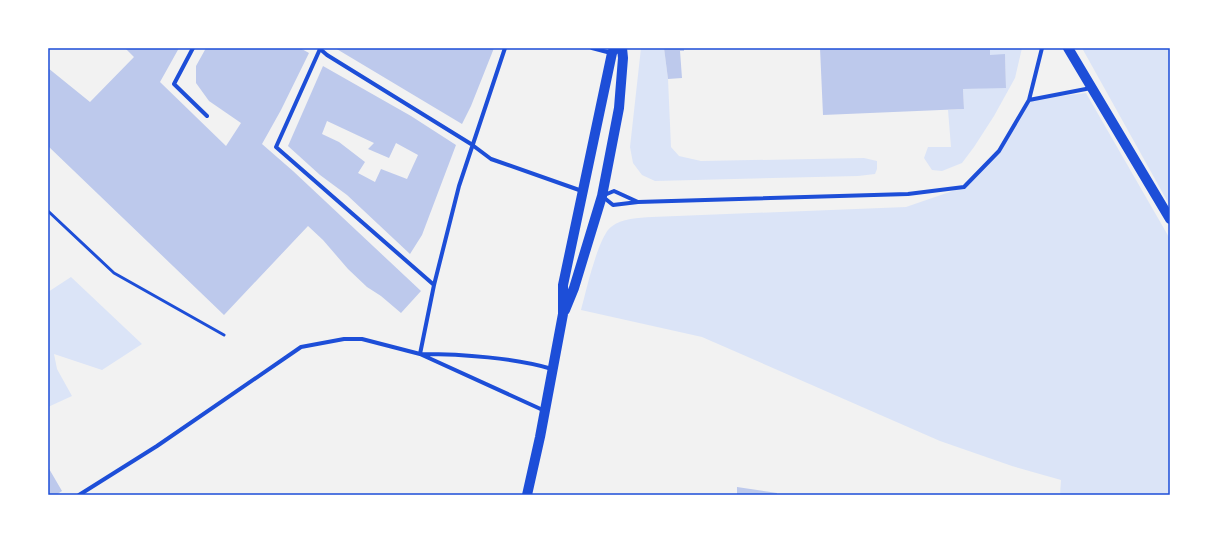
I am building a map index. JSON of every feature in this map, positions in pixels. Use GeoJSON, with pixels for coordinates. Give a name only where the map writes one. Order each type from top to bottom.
{"type":"FeatureCollection","features":[{"type":"Feature","properties":{"kind":"main road"},"geometry":{"type":"LineString","coordinates":[[563,314],[574,288],[602,196],[619,108],[623,58],[622,48]]}},
{"type":"Feature","properties":{"kind":"main road"},"geometry":{"type":"LineString","coordinates":[[1068,48],[1170,219]]}},
{"type":"Feature","properties":{"kind":"main road"},"geometry":{"type":"LineString","coordinates":[[527,495],[545,411],[563,314],[563,285],[614,51]]}},
{"type":"Feature","properties":{"kind":"main road"},"geometry":{"type":"LineString","coordinates":[[584,192],[602,196]]}},
{"type":"Feature","properties":{"kind":"street"},"geometry":{"type":"LineString","coordinates":[[193,48],[174,84],[207,116]]}},
{"type":"Feature","properties":{"kind":"street"},"geometry":{"type":"LineString","coordinates":[[420,354],[434,285],[459,186],[505,48]]}},
{"type":"Feature","properties":{"kind":"street"},"geometry":{"type":"LineString","coordinates":[[592,48],[614,51]]}},
{"type":"Feature","properties":{"kind":"street"},"geometry":{"type":"LineString","coordinates":[[638,202],[614,191],[602,196],[613,205],[638,202],[908,194],[964,187],[999,151],[1029,100],[1042,48]]}},
{"type":"Feature","properties":{"kind":"street"},"geometry":{"type":"LineString","coordinates":[[434,285],[276,147],[320,49],[472,144],[491,159],[584,192]]}},
{"type":"Feature","properties":{"kind":"street"},"geometry":{"type":"LineString","coordinates":[[1029,100],[1091,88]]}},
{"type":"Feature","properties":{"kind":"street"},"geometry":{"type":"LineString","coordinates":[[79,495],[157,446],[302,347],[344,339],[362,339],[420,354],[545,411]]}},
{"type":"Feature","properties":{"kind":"street"},"geometry":{"type":"LineString","coordinates":[[420,354],[469,356],[537,364],[553,369]]}},
{"type":"Feature","properties":{"kind":"lane"},"geometry":{"type":"LineString","coordinates":[[48,211],[114,273],[224,335]]}},
{"type":"Feature","properties":{"kind":"shaded area"},"geometry":{"type":"Polygon","coordinates":[[[641,48],[664,48],[668,79],[671,147],[679,156],[701,161],[864,158],[877,161],[877,169],[875,174],[858,176],[655,181],[642,175],[633,163],[630,147],[641,48]]]}},
{"type":"Feature","properties":{"kind":"shaded area"},"geometry":{"type":"Polygon","coordinates":[[[990,48],[1022,48],[1015,78],[994,116],[962,163],[942,171],[932,170],[924,158],[928,147],[951,147],[948,110],[964,109],[963,89],[1006,87],[1005,55],[990,55],[990,48]]]}},
{"type":"Feature","properties":{"kind":"shaded area"},"geometry":{"type":"Polygon","coordinates":[[[1082,48],[1170,48],[1170,206],[1082,48]]]}},
{"type":"Feature","properties":{"kind":"shaded area"},"geometry":{"type":"Polygon","coordinates":[[[1086,93],[1170,239],[1170,495],[1060,495],[1061,480],[1012,466],[940,441],[702,337],[581,310],[597,253],[606,233],[615,224],[630,219],[652,217],[906,207],[964,187],[999,151],[1029,100],[1086,93]]]}},
{"type":"Feature","properties":{"kind":"shaded area"},"geometry":{"type":"Polygon","coordinates":[[[71,277],[142,344],[102,370],[54,354],[57,369],[72,396],[48,407],[48,292],[71,277]]]}},
{"type":"Feature","properties":{"kind":"building"},"geometry":{"type":"Polygon","coordinates":[[[125,48],[179,48],[160,82],[226,146],[241,123],[209,101],[196,83],[196,66],[206,48],[300,48],[309,53],[281,110],[262,144],[293,171],[421,291],[401,313],[381,296],[367,287],[308,226],[224,315],[48,146],[48,68],[90,102],[134,57],[125,48]]]}},
{"type":"Feature","properties":{"kind":"building"},"geometry":{"type":"Polygon","coordinates":[[[335,48],[494,48],[471,106],[462,124],[335,48]]]}},
{"type":"Feature","properties":{"kind":"building"},"geometry":{"type":"Polygon","coordinates":[[[664,48],[684,48],[684,51],[680,51],[682,78],[668,79],[664,48]]]}},
{"type":"Feature","properties":{"kind":"building"},"geometry":{"type":"Polygon","coordinates":[[[820,48],[990,48],[990,55],[1005,54],[1006,88],[963,89],[964,109],[823,115],[820,48]]]}},
{"type":"Feature","properties":{"kind":"building"},"geometry":{"type":"Polygon","coordinates":[[[323,66],[411,116],[456,145],[422,235],[410,254],[347,195],[320,175],[288,146],[323,66]],[[327,121],[322,134],[339,142],[365,162],[358,173],[375,182],[381,169],[407,179],[418,155],[396,143],[389,158],[368,149],[374,143],[327,121]]]}},
{"type":"Feature","properties":{"kind":"building"},"geometry":{"type":"Polygon","coordinates":[[[48,467],[62,491],[56,495],[48,495],[48,467]]]}},
{"type":"Feature","properties":{"kind":"building"},"geometry":{"type":"Polygon","coordinates":[[[737,487],[777,493],[777,495],[737,495],[737,487]]]}}]}
